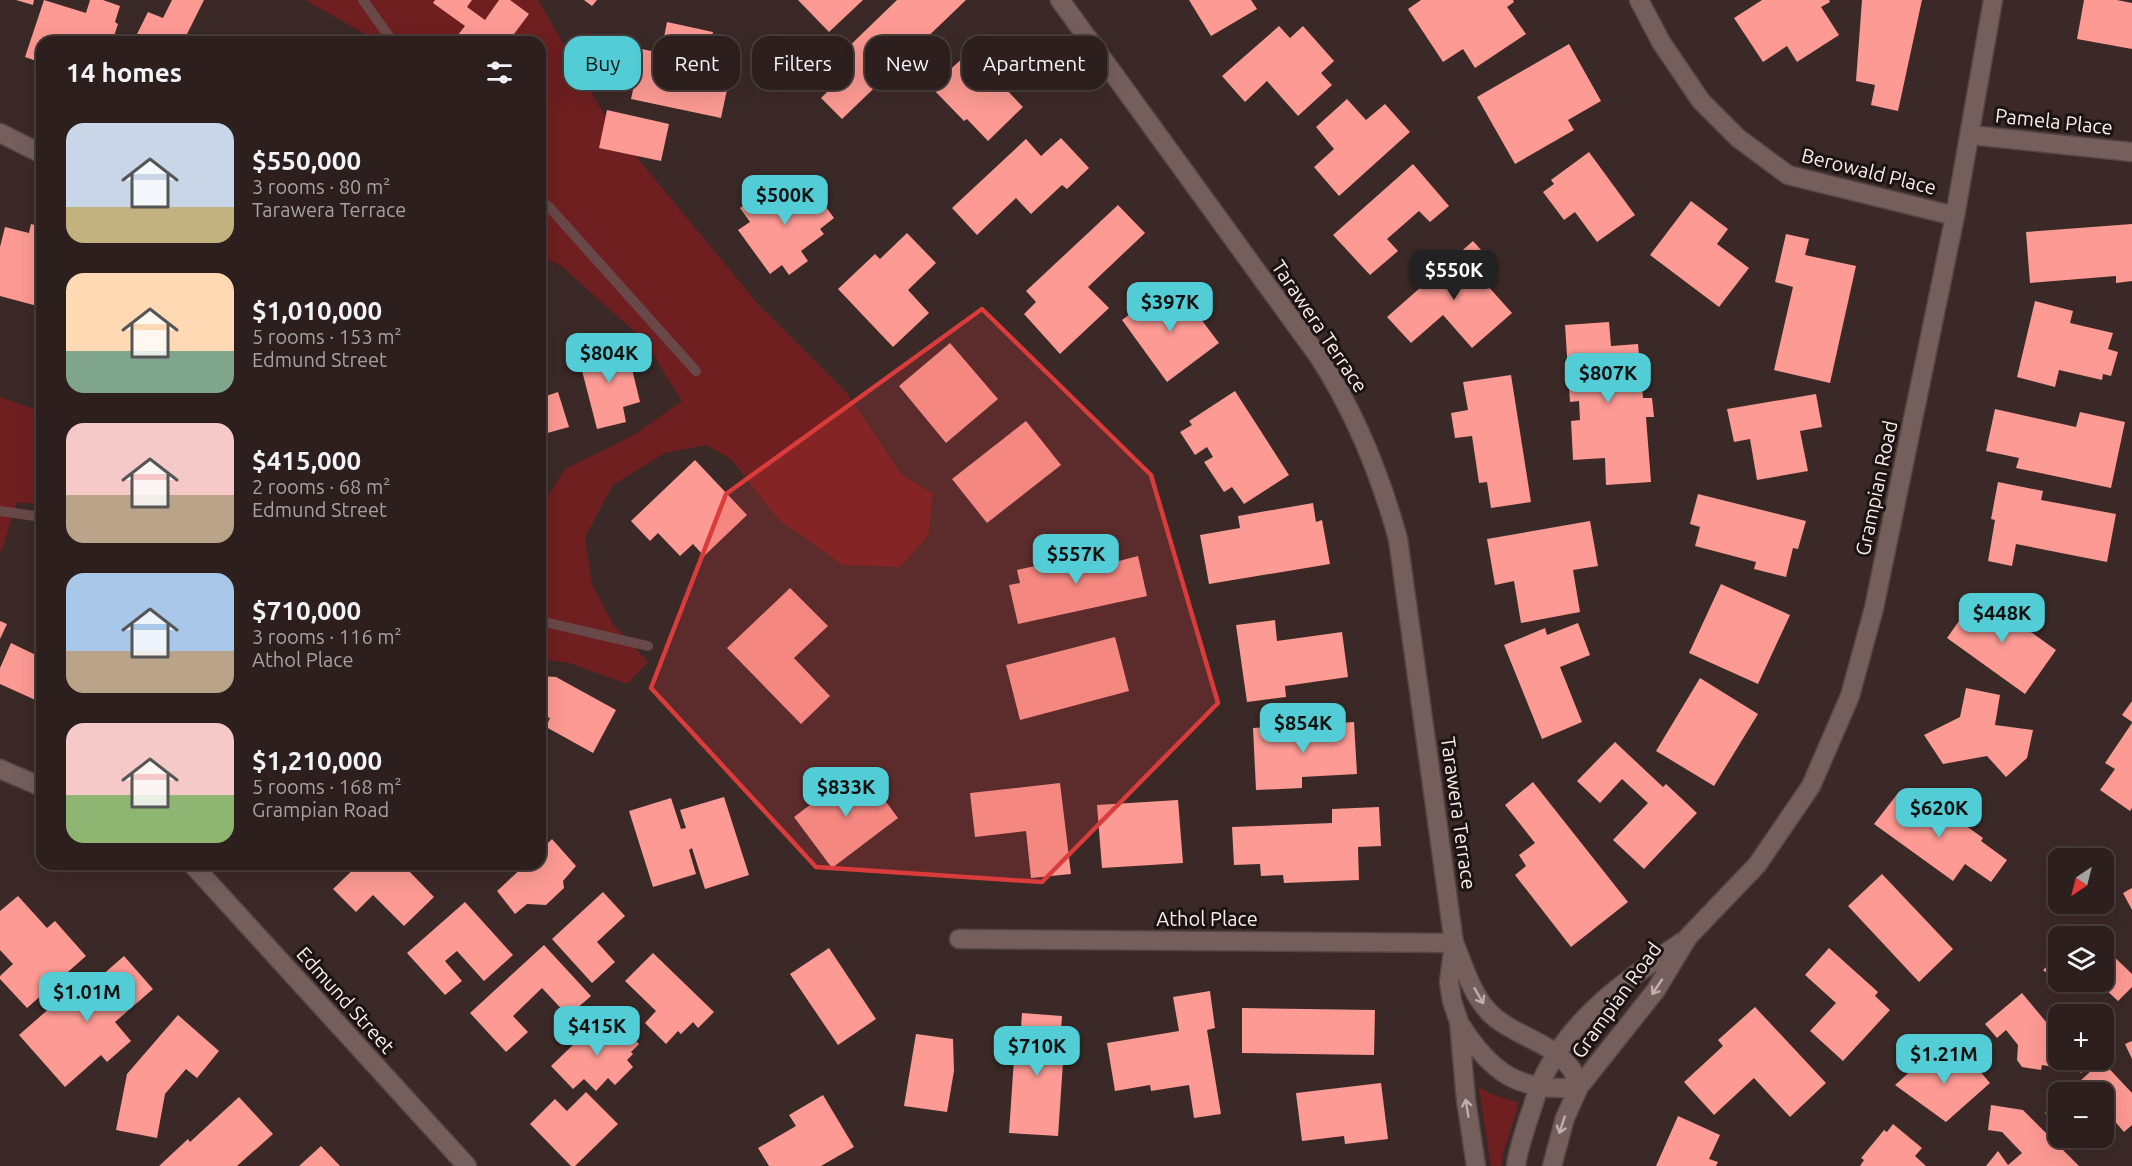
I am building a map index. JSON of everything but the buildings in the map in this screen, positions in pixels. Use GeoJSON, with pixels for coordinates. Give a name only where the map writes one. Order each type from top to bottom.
{"type":"FeatureCollection","features":[{"type":"Feature","properties":{"kind":"street","name":"Tarawera Terrace"},"geometry":{"type":"LineString","coordinates":[[1059,0],[1319,357],[1341,392],[1387,497],[1398,539],[1454,943],[1449,982],[1459,1022],[1466,1100],[1476,1166]]}},
{"type":"Feature","properties":{"kind":"street","name":"Berowald Place"},"geometry":{"type":"LineString","coordinates":[[1639,0],[1661,42],[1701,101],[1738,138],[1788,175],[1955,216]]}},
{"type":"Feature","properties":{"kind":"street","name":"Grampian Road"},"geometry":{"type":"LineString","coordinates":[[1580,1087],[1656,990],[1688,938],[1757,866],[1811,786],[1850,696],[1874,608],[1971,135],[1994,0]]}},
{"type":"Feature","properties":{"kind":"street"},"geometry":{"type":"LineString","coordinates":[[0,133],[36,151]]}},
{"type":"Feature","properties":{"kind":"street","name":"Pamela Place"},"geometry":{"type":"LineString","coordinates":[[1971,135],[2132,152]]}},
{"type":"Feature","properties":{"kind":"street"},"geometry":{"type":"LineString","coordinates":[[0,769],[36,785]]}},
{"type":"Feature","properties":{"kind":"street","name":"Edmund Street"},"geometry":{"type":"LineString","coordinates":[[197,870],[467,1166]]}},
{"type":"Feature","properties":{"kind":"street","name":"Grampian Road"},"geometry":{"type":"LineString","coordinates":[[1516,1166],[1518,1152],[1539,1087],[1574,1030],[1595,1007],[1636,973],[1688,938]]}},
{"type":"Feature","properties":{"kind":"street","name":"Athol Place"},"geometry":{"type":"LineString","coordinates":[[959,939],[1454,943]]}},
{"type":"Feature","properties":{"kind":"street","name":"Tarawera Terrace"},"geometry":{"type":"LineString","coordinates":[[1454,943],[1477,995],[1488,1011],[1507,1027],[1557,1055],[1571,1069],[1580,1087],[1562,1089],[1539,1087],[1516,1080],[1487,1061],[1459,1022]]}},
{"type":"Feature","properties":{"kind":"street"},"geometry":{"type":"LineString","coordinates":[[1552,1166],[1564,1118],[1580,1087]]}},
{"type":"Feature","properties":{"kind":"highlighted area"},"geometry":{"type":"Polygon","coordinates":[[[982,309],[1151,475],[1218,703],[1042,882],[816,867],[651,688],[726,494],[982,309]]]}},
{"type":"Feature","properties":{"kind":"shaded area"},"geometry":{"type":"Polygon","coordinates":[[[305,0],[538,0],[564,45],[564,90],[590,90],[611,126],[758,304],[847,393],[901,474],[933,494],[928,536],[900,567],[843,565],[779,520],[731,459],[706,445],[665,453],[613,485],[585,537],[592,585],[613,624],[648,662],[627,684],[569,663],[546,660],[546,499],[565,469],[634,435],[682,401],[643,339],[560,265],[546,259],[546,36],[368,36],[305,0]]]}},
{"type":"Feature","properties":{"kind":"shaded area"},"geometry":{"type":"Polygon","coordinates":[[[0,397],[36,410],[36,504],[17,502],[0,551],[0,397]]]}},
{"type":"Feature","properties":{"kind":"shaded area"},"geometry":{"type":"Polygon","coordinates":[[[1479,1087],[1489,1093],[1519,1103],[1501,1166],[1491,1166],[1479,1087]]]}},
{"type":"Feature","properties":{"kind":"waterway"},"geometry":{"type":"LineString","coordinates":[[363,0],[389,36]]}},
{"type":"Feature","properties":{"kind":"waterway"},"geometry":{"type":"LineString","coordinates":[[546,205],[696,371]]}},
{"type":"Feature","properties":{"kind":"waterway"},"geometry":{"type":"LineString","coordinates":[[0,511],[36,516]]}},
{"type":"Feature","properties":{"kind":"waterway"},"geometry":{"type":"LineString","coordinates":[[546,622],[648,646]]}}]}
